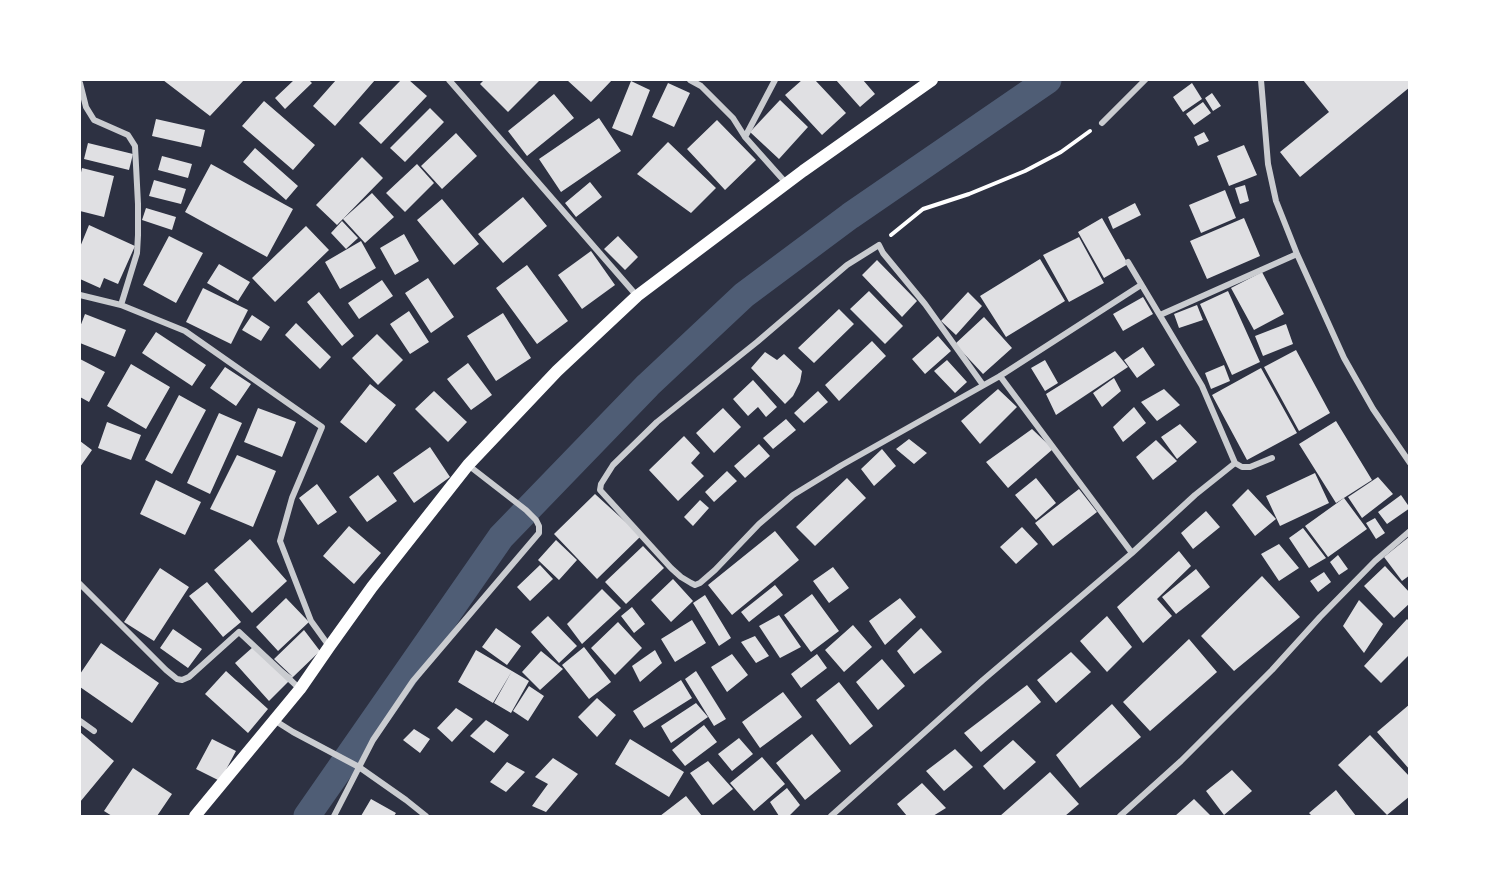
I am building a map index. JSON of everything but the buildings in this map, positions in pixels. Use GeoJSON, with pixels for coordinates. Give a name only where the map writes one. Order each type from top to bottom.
{"type":"FeatureCollection","features":[{"type":"Feature","properties":{"kind":"main road"},"geometry":{"type":"LineString","coordinates":[[195,816],[300,689],[372,587],[468,465],[557,371],[637,296],[786,183],[932,80]]}},
{"type":"Feature","properties":{"kind":"street"},"geometry":{"type":"LineString","coordinates":[[449,80],[637,296]]}},
{"type":"Feature","properties":{"kind":"street"},"geometry":{"type":"LineString","coordinates":[[690,80],[701,87],[733,118],[745,136],[786,183]]}},
{"type":"Feature","properties":{"kind":"street"},"geometry":{"type":"LineString","coordinates":[[745,136],[775,80]]}},
{"type":"Feature","properties":{"kind":"street"},"geometry":{"type":"LineString","coordinates":[[1102,123],[1145,80]]}},
{"type":"Feature","properties":{"kind":"street"},"geometry":{"type":"LineString","coordinates":[[1260,80],[1268,164],[1276,201],[1344,358],[1373,409],[1410,463]]}},
{"type":"Feature","properties":{"kind":"street"},"geometry":{"type":"LineString","coordinates":[[80,83],[86,107],[94,120],[128,135],[135,146],[138,204],[137,253],[121,305]]}},
{"type":"Feature","properties":{"kind":"street"},"geometry":{"type":"LineString","coordinates":[[983,385],[879,245],[847,265],[657,422],[614,465],[601,484],[600,490],[681,578],[695,585],[700,584],[759,524],[793,495],[1000,376],[1141,285]]}},
{"type":"Feature","properties":{"kind":"street"},"geometry":{"type":"LineString","coordinates":[[1160,315],[1297,254]]}},
{"type":"Feature","properties":{"kind":"street"},"geometry":{"type":"LineString","coordinates":[[1128,262],[1202,386],[1235,464],[1250,467],[1272,458]]}},
{"type":"Feature","properties":{"kind":"street"},"geometry":{"type":"LineString","coordinates":[[80,295],[121,305],[185,331],[322,427],[292,498],[280,541],[311,621],[329,646]]}},
{"type":"Feature","properties":{"kind":"street"},"geometry":{"type":"LineString","coordinates":[[1000,376],[1132,553]]}},
{"type":"Feature","properties":{"kind":"street"},"geometry":{"type":"LineString","coordinates":[[831,816],[983,680],[1132,553],[1195,495],[1235,464]]}},
{"type":"Feature","properties":{"kind":"street"},"geometry":{"type":"LineString","coordinates":[[334,816],[373,740],[413,681],[539,533],[536,520],[526,510],[468,465]]}},
{"type":"Feature","properties":{"kind":"street"},"geometry":{"type":"LineString","coordinates":[[1120,816],[1181,761],[1272,670],[1375,561],[1410,531]]}},
{"type":"Feature","properties":{"kind":"street"},"geometry":{"type":"LineString","coordinates":[[80,584],[166,670],[177,678],[182,680],[189,677],[239,632],[300,689]]}},
{"type":"Feature","properties":{"kind":"street"},"geometry":{"type":"LineString","coordinates":[[274,720],[359,767],[426,816]]}},
{"type":"Feature","properties":{"kind":"street"},"geometry":{"type":"LineString","coordinates":[[80,721],[94,730]]}},
{"type":"Feature","properties":{"kind":"path"},"geometry":{"type":"LineString","coordinates":[[879,245],[923,209],[969,194],[1046,161],[1102,123]]}},
{"type":"Feature","properties":{"kind":"waterway"},"geometry":{"type":"LineString","coordinates":[[307,816],[501,537],[648,385],[744,295],[850,216],[1048,80]]}}]}
